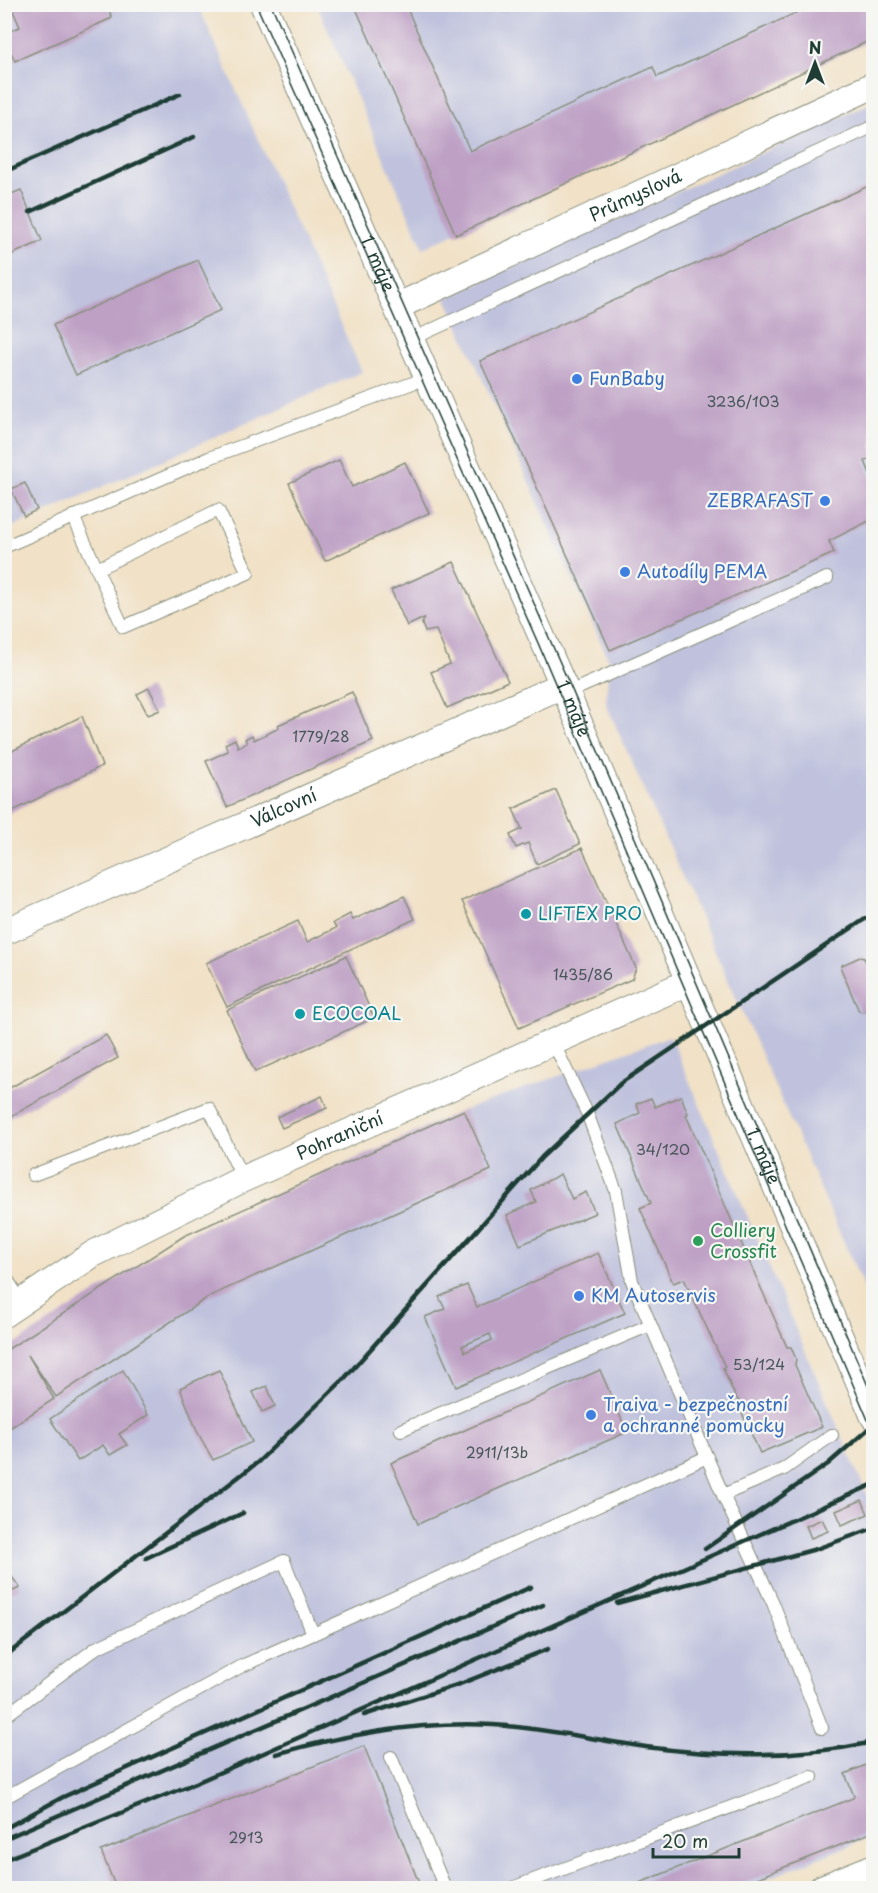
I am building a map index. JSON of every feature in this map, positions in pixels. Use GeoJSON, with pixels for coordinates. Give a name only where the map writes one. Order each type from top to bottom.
{"type":"FeatureCollection","features":[{"type":"Feature","properties":{"kind":"street","name":"1. máje"},"geometry":{"type":"LineString","coordinates":[[262,4],[398,306],[565,689],[873,1417]]}},
{"type":"Feature","properties":{"kind":"street","name":"Průmyslová"},"geometry":{"type":"LineString","coordinates":[[398,306],[873,85]]}},
{"type":"Feature","properties":{"kind":"street","name":"Válcovní"},"geometry":{"type":"LineString","coordinates":[[4,932],[565,689]]}},
{"type":"Feature","properties":{"kind":"street","name":"Pohraniční"},"geometry":{"type":"LineString","coordinates":[[13,1308],[111,1245],[243,1179],[688,982]]}},
{"type":"Feature","properties":{"kind":"street"},"geometry":{"type":"LineString","coordinates":[[822,1888],[873,1867]]}},
{"type":"Feature","properties":{"kind":"lane"},"geometry":{"type":"LineString","coordinates":[[412,339],[873,126]]}},
{"type":"Feature","properties":{"kind":"lane"},"geometry":{"type":"LineString","coordinates":[[4,547],[209,458],[429,377]]}},
{"type":"Feature","properties":{"kind":"lane"},"geometry":{"type":"LineString","coordinates":[[73,516],[123,627],[249,573],[218,510],[97,568]]}},
{"type":"Feature","properties":{"kind":"lane"},"geometry":{"type":"LineString","coordinates":[[565,689],[827,578]]}},
{"type":"Feature","properties":{"kind":"lane"},"geometry":{"type":"LineString","coordinates":[[553,1042],[586,1113],[616,1191],[633,1281],[650,1325],[723,1495],[773,1602],[822,1728]]}},
{"type":"Feature","properties":{"kind":"lane"},"geometry":{"type":"LineString","coordinates":[[33,1175],[209,1108],[243,1179]]}},
{"type":"Feature","properties":{"kind":"lane"},"geometry":{"type":"LineString","coordinates":[[4,1275],[13,1308]]}},
{"type":"Feature","properties":{"kind":"lane"},"geometry":{"type":"LineString","coordinates":[[401,1430],[650,1325]]}},
{"type":"Feature","properties":{"kind":"lane"},"geometry":{"type":"LineString","coordinates":[[723,1495],[784,1469],[832,1435]]}},
{"type":"Feature","properties":{"kind":"lane"},"geometry":{"type":"LineString","coordinates":[[4,1798],[242,1665],[707,1457]]}},
{"type":"Feature","properties":{"kind":"lane"},"geometry":{"type":"LineString","coordinates":[[4,1717],[96,1648],[284,1561],[313,1634]]}},
{"type":"Feature","properties":{"kind":"lane"},"geometry":{"type":"LineString","coordinates":[[391,1757],[445,1888]]}},
{"type":"Feature","properties":{"kind":"lane"},"geometry":{"type":"LineString","coordinates":[[512,1888],[812,1777]]}},
{"type":"Feature","properties":{"kind":"shaded area"},"geometry":{"type":"Polygon","coordinates":[[[5,5],[198,5],[362,372],[5,530],[5,5]]]}},
{"type":"Feature","properties":{"kind":"shaded area"},"geometry":{"type":"Polygon","coordinates":[[[317,5],[873,5],[873,39],[423,248],[317,5]]]}},
{"type":"Feature","properties":{"kind":"shaded area"},"geometry":{"type":"Polygon","coordinates":[[[873,102],[873,1308],[606,704],[609,660],[446,298],[873,102]]]}},
{"type":"Feature","properties":{"kind":"shaded area"},"geometry":{"type":"Polygon","coordinates":[[[670,1036],[873,1509],[873,1836],[744,1888],[5,1888],[5,1351],[184,1236],[464,1110],[670,1036]]]}},
{"type":"Feature","properties":{"kind":"building"},"geometry":{"type":"Polygon","coordinates":[[[10,4],[107,4],[112,18],[15,61],[4,38],[4,33],[20,27],[10,4]]]}},
{"type":"Feature","properties":{"kind":"building"},"geometry":{"type":"Polygon","coordinates":[[[354,4],[405,4],[470,151],[653,67],[657,77],[815,4],[873,4],[873,39],[456,235],[354,4]]]}},
{"type":"Feature","properties":{"kind":"building"},"geometry":{"type":"Polygon","coordinates":[[[472,4],[507,4],[507,11],[472,10],[472,4]]]}},
{"type":"Feature","properties":{"kind":"building"},"geometry":{"type":"Polygon","coordinates":[[[873,184],[873,457],[865,461],[873,481],[873,519],[829,541],[834,553],[610,650],[480,361],[873,184]]]}},
{"type":"Feature","properties":{"kind":"building"},"geometry":{"type":"Polygon","coordinates":[[[21,190],[42,241],[4,258],[4,197],[21,190]]]}},
{"type":"Feature","properties":{"kind":"building"},"geometry":{"type":"Polygon","coordinates":[[[198,260],[221,310],[76,375],[53,325],[198,260]]]}},
{"type":"Feature","properties":{"kind":"building"},"geometry":{"type":"Polygon","coordinates":[[[339,460],[352,487],[405,462],[429,513],[325,561],[289,483],[339,460]]]}},
{"type":"Feature","properties":{"kind":"building"},"geometry":{"type":"Polygon","coordinates":[[[25,483],[37,510],[24,516],[11,489],[25,483]]]}},
{"type":"Feature","properties":{"kind":"building"},"geometry":{"type":"Polygon","coordinates":[[[454,562],[508,681],[447,708],[431,672],[450,664],[436,630],[425,632],[422,624],[424,618],[407,626],[391,590],[454,562]]]}},
{"type":"Feature","properties":{"kind":"building"},"geometry":{"type":"Polygon","coordinates":[[[149,688],[160,710],[148,715],[137,694],[149,688]]]}},
{"type":"Feature","properties":{"kind":"building"},"geometry":{"type":"Polygon","coordinates":[[[352,692],[373,741],[227,807],[206,761],[228,751],[225,744],[235,739],[238,747],[247,743],[245,739],[252,735],[254,740],[279,728],[278,725],[352,692]]]}},
{"type":"Feature","properties":{"kind":"building"},"geometry":{"type":"Polygon","coordinates":[[[82,716],[102,766],[7,814],[4,809],[4,755],[82,716]]]}},
{"type":"Feature","properties":{"kind":"building"},"geometry":{"type":"Polygon","coordinates":[[[556,790],[580,844],[537,864],[528,843],[516,848],[510,835],[522,829],[513,809],[556,790]]]}},
{"type":"Feature","properties":{"kind":"building"},"geometry":{"type":"Polygon","coordinates":[[[582,848],[636,968],[632,979],[519,1028],[462,901],[582,848]]]}},
{"type":"Feature","properties":{"kind":"building"},"geometry":{"type":"Polygon","coordinates":[[[404,896],[415,919],[227,1007],[206,963],[298,921],[307,942],[336,928],[333,923],[350,914],[353,920],[404,896]]]}},
{"type":"Feature","properties":{"kind":"building","name":"ECOCOAL"},"geometry":{"type":"Polygon","coordinates":[[[346,956],[374,1018],[255,1072],[227,1010],[346,956]]]}},
{"type":"Feature","properties":{"kind":"building"},"geometry":{"type":"Polygon","coordinates":[[[860,957],[864,958],[868,967],[873,964],[873,1008],[863,1012],[859,1011],[841,969],[842,965],[860,957]]]}},
{"type":"Feature","properties":{"kind":"building"},"geometry":{"type":"Polygon","coordinates":[[[106,1035],[118,1058],[4,1120],[4,1091],[106,1035]]]}},
{"type":"Feature","properties":{"kind":"building"},"geometry":{"type":"Polygon","coordinates":[[[322,1096],[327,1108],[282,1128],[277,1117],[322,1096]]]}},
{"type":"Feature","properties":{"kind":"building"},"geometry":{"type":"Polygon","coordinates":[[[681,1096],[688,1114],[686,1115],[787,1347],[791,1347],[796,1359],[795,1365],[822,1427],[760,1453],[723,1368],[725,1367],[684,1279],[673,1283],[640,1208],[651,1203],[617,1124],[640,1113],[636,1104],[651,1098],[655,1107],[681,1096]]]}},
{"type":"Feature","properties":{"kind":"building"},"geometry":{"type":"Polygon","coordinates":[[[464,1110],[491,1170],[210,1296],[56,1397],[28,1355],[54,1399],[5,1431],[5,1351],[184,1236],[464,1110]]]}},
{"type":"Feature","properties":{"kind":"building"},"geometry":{"type":"Polygon","coordinates":[[[560,1174],[572,1199],[586,1192],[595,1213],[520,1245],[507,1215],[536,1202],[531,1190],[560,1174]]]}},
{"type":"Feature","properties":{"kind":"building"},"geometry":{"type":"Polygon","coordinates":[[[598,1253],[625,1313],[456,1387],[425,1317],[445,1309],[439,1297],[467,1285],[477,1307],[598,1253]],[[490,1334],[462,1346],[465,1352],[492,1340],[490,1334]]]}},
{"type":"Feature","properties":{"kind":"building"},"geometry":{"type":"Polygon","coordinates":[[[123,1370],[148,1415],[119,1434],[127,1445],[110,1455],[103,1445],[78,1461],[50,1419],[123,1370]]]}},
{"type":"Feature","properties":{"kind":"building"},"geometry":{"type":"Polygon","coordinates":[[[219,1370],[252,1442],[213,1460],[197,1431],[180,1388],[219,1370]]]}},
{"type":"Feature","properties":{"kind":"building"},"geometry":{"type":"Polygon","coordinates":[[[600,1370],[627,1432],[418,1524],[391,1463],[600,1370]]]}},
{"type":"Feature","properties":{"kind":"building"},"geometry":{"type":"Polygon","coordinates":[[[267,1386],[275,1406],[262,1412],[253,1392],[267,1386]]]}},
{"type":"Feature","properties":{"kind":"building"},"geometry":{"type":"Polygon","coordinates":[[[862,1500],[868,1514],[842,1525],[836,1511],[862,1500]]]}},
{"type":"Feature","properties":{"kind":"building"},"geometry":{"type":"Polygon","coordinates":[[[822,1519],[828,1531],[811,1538],[806,1526],[822,1519]]]}},
{"type":"Feature","properties":{"kind":"building"},"geometry":{"type":"Polygon","coordinates":[[[4,1566],[20,1588],[4,1595],[4,1566]]]}},
{"type":"Feature","properties":{"kind":"building"},"geometry":{"type":"Polygon","coordinates":[[[364,1746],[421,1888],[116,1888],[101,1851],[364,1746]]]}},
{"type":"Feature","properties":{"kind":"building"},"geometry":{"type":"Polygon","coordinates":[[[873,1762],[873,1832],[732,1888],[627,1888],[853,1798],[845,1774],[873,1762]]]}},
{"type":"Feature","properties":{"kind":"tram line"},"geometry":{"type":"LineString","coordinates":[[256,4],[538,643],[874,1434]]}},
{"type":"Feature","properties":{"kind":"tram line"},"geometry":{"type":"LineString","coordinates":[[271,4],[572,690],[874,1400]]}},
{"type":"Feature","properties":{"kind":"railway"},"geometry":{"type":"LineString","coordinates":[[4,172],[180,94]]}},
{"type":"Feature","properties":{"kind":"railway"},"geometry":{"type":"LineString","coordinates":[[30,212],[194,137]]}},
{"type":"Feature","properties":{"kind":"railway"},"geometry":{"type":"LineString","coordinates":[[4,1657],[258,1462],[343,1380],[542,1157],[621,1083],[874,913]]}},
{"type":"Feature","properties":{"kind":"railway"},"geometry":{"type":"LineString","coordinates":[[705,1549],[828,1464],[874,1424]]}},
{"type":"Feature","properties":{"kind":"railway"},"geometry":{"type":"LineString","coordinates":[[4,1860],[198,1782],[874,1484]]}},
{"type":"Feature","properties":{"kind":"railway"},"geometry":{"type":"LineString","coordinates":[[146,1558],[243,1513]]}},
{"type":"Feature","properties":{"kind":"railway"},"geometry":{"type":"LineString","coordinates":[[617,1603],[816,1549],[874,1528]]}},
{"type":"Feature","properties":{"kind":"railway"},"geometry":{"type":"LineString","coordinates":[[4,1829],[63,1797],[531,1587]]}},
{"type":"Feature","properties":{"kind":"railway"},"geometry":{"type":"LineString","coordinates":[[4,1839],[543,1605]]}},
{"type":"Feature","properties":{"kind":"railway"},"geometry":{"type":"LineString","coordinates":[[364,1715],[460,1684],[548,1649]]}},
{"type":"Feature","properties":{"kind":"railway"},"geometry":{"type":"LineString","coordinates":[[276,1754],[329,1740],[383,1730],[465,1724],[551,1731],[646,1747],[703,1753],[789,1753],[874,1742]]}},
{"type":"Feature","properties":{"kind":"place","name":"FunBaby"},"geometry":{"type":"Point","coordinates":[577,379]}},
{"type":"Feature","properties":{"kind":"place","name":"ZEBRAFAST"},"geometry":{"type":"Point","coordinates":[825,501]}},
{"type":"Feature","properties":{"kind":"place","name":"Autodíly PEMA"},"geometry":{"type":"Point","coordinates":[625,572]}},
{"type":"Feature","properties":{"kind":"place","name":"LIFTEX PRO"},"geometry":{"type":"Point","coordinates":[526,914]}},
{"type":"Feature","properties":{"kind":"place","name":"ECOCOAL"},"geometry":{"type":"Point","coordinates":[300,1014]}},
{"type":"Feature","properties":{"kind":"place","name":"Colliery Crossfit"},"geometry":{"type":"Point","coordinates":[698,1241]}},
{"type":"Feature","properties":{"kind":"place","name":"KM Autoservis"},"geometry":{"type":"Point","coordinates":[579,1296]}},
{"type":"Feature","properties":{"kind":"place","name":"Traiva - bezpečnostní a ochranné pomůcky"},"geometry":{"type":"Point","coordinates":[591,1415]}}]}
